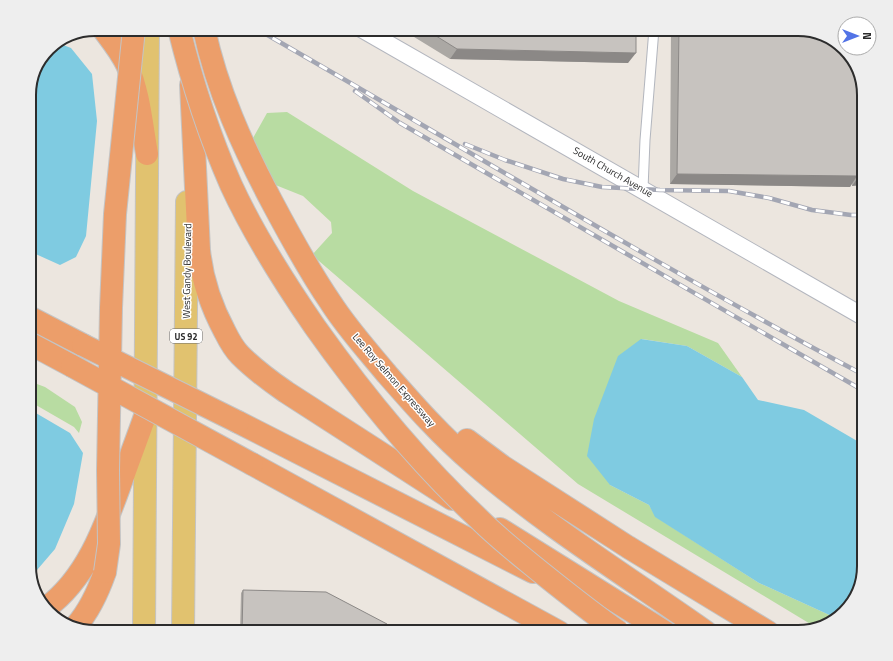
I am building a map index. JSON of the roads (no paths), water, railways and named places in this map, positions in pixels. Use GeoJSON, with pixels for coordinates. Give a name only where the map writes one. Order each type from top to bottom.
{"type":"FeatureCollection","features":[{"type":"Feature","properties":{"kind":"highway"},"geometry":{"type":"LineString","coordinates":[[108,36],[116,46],[127,66],[138,102],[147,154]]}},
{"type":"Feature","properties":{"kind":"highway"},"geometry":{"type":"LineString","coordinates":[[79,623],[96,596],[105,572],[109,544],[108,470],[110,323],[115,214],[133,36]]}},
{"type":"Feature","properties":{"kind":"highway"},"geometry":{"type":"LineString","coordinates":[[189,36],[186,58],[204,116],[232,185],[247,216],[282,277],[334,354],[363,393],[392,428],[454,496],[514,550],[609,625]]}},
{"type":"Feature","properties":{"kind":"highway"},"geometry":{"type":"LineString","coordinates":[[190,36],[198,243],[201,269],[211,304],[228,338],[239,354],[263,376],[286,392],[565,571],[654,625]]}},
{"type":"Feature","properties":{"kind":"highway","name":"Lee Roy Selmon Expressway"},"geometry":{"type":"LineString","coordinates":[[192,36],[216,75],[234,122],[263,184],[281,218],[331,304],[354,336],[422,415],[461,452],[513,496],[696,625]]}},
{"type":"Feature","properties":{"kind":"highway"},"geometry":{"type":"LineString","coordinates":[[36,320],[638,625]]}},
{"type":"Feature","properties":{"kind":"highway"},"geometry":{"type":"LineString","coordinates":[[36,347],[546,625]]}},
{"type":"Feature","properties":{"kind":"highway"},"geometry":{"type":"LineString","coordinates":[[401,390],[502,466],[628,547],[756,625]]}},
{"type":"Feature","properties":{"kind":"highway"},"geometry":{"type":"LineString","coordinates":[[51,605],[69,586],[87,561],[99,539],[145,416]]}},
{"type":"Feature","properties":{"kind":"main road"},"geometry":{"type":"LineString","coordinates":[[144,625],[148,36]]}},
{"type":"Feature","properties":{"kind":"main road","name":"West Gandy Boulevard"},"geometry":{"type":"LineString","coordinates":[[183,625],[190,36]]}},
{"type":"Feature","properties":{"kind":"street","name":"South Church Avenue"},"geometry":{"type":"LineString","coordinates":[[374,36],[857,313]]}},
{"type":"Feature","properties":{"kind":"lane"},"geometry":{"type":"LineString","coordinates":[[643,190],[645,140],[653,36]]}},
{"type":"Feature","properties":{"kind":"water"},"geometry":{"type":"Polygon","coordinates":[[[63,45],[71,48],[92,74],[97,121],[86,236],[76,257],[60,265],[36,254],[36,91],[38,80],[46,62],[53,53],[63,45]]]}},
{"type":"Feature","properties":{"kind":"water"},"geometry":{"type":"Polygon","coordinates":[[[641,339],[687,346],[742,377],[758,400],[804,410],[857,441],[857,566],[854,585],[849,596],[837,610],[830,615],[759,583],[655,517],[649,505],[610,485],[587,456],[594,419],[618,356],[641,339]]]}},
{"type":"Feature","properties":{"kind":"water"},"geometry":{"type":"Polygon","coordinates":[[[36,413],[70,433],[83,453],[74,504],[55,549],[36,571],[36,413]]]}},
{"type":"Feature","properties":{"kind":"railway"},"geometry":{"type":"LineString","coordinates":[[269,36],[635,248],[787,334],[857,371]]}},
{"type":"Feature","properties":{"kind":"railway"},"geometry":{"type":"LineString","coordinates":[[355,91],[400,123],[857,387]]}},
{"type":"Feature","properties":{"kind":"railway"},"geometry":{"type":"LineString","coordinates":[[465,144],[505,160],[563,179],[602,187],[729,191],[769,198],[812,210],[857,215]]}}]}
